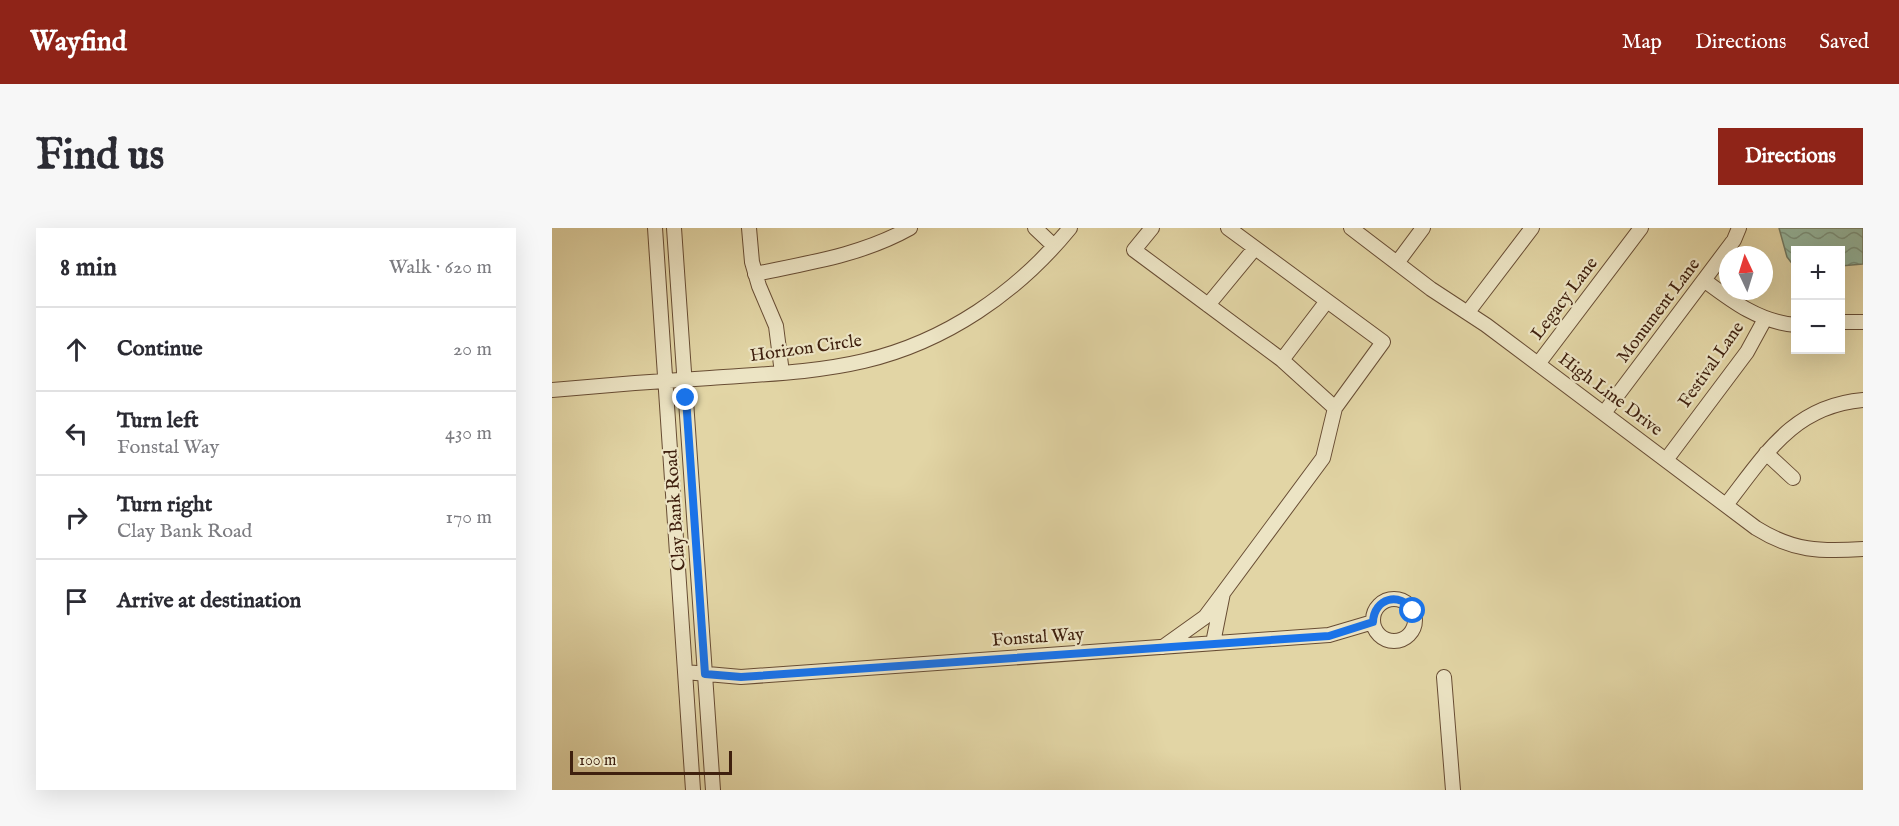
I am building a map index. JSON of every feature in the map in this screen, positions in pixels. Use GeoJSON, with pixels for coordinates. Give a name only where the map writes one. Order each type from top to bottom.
{"type":"FeatureCollection","features":[{"type":"Feature","properties":{"kind":"street","name":"Clay Bank Road"},"geometry":{"type":"LineString","coordinates":[[655,228],[693,790]]}},
{"type":"Feature","properties":{"kind":"street","name":"Clay Bank Road"},"geometry":{"type":"LineString","coordinates":[[674,228],[713,790]]}},
{"type":"Feature","properties":{"kind":"street"},"geometry":{"type":"LineString","coordinates":[[749,228],[755,274],[776,326],[782,373]]}},
{"type":"Feature","properties":{"kind":"street"},"geometry":{"type":"LineString","coordinates":[[755,274],[854,253],[910,228]]}},
{"type":"Feature","properties":{"kind":"street"},"geometry":{"type":"LineString","coordinates":[[1035,228],[1054,246]]}},
{"type":"Feature","properties":{"kind":"street","name":"Horizon Circle"},"geometry":{"type":"LineString","coordinates":[[552,390],[782,373],[862,362],[884,356],[929,338],[986,306],[1020,279],[1070,228]]}},
{"type":"Feature","properties":{"kind":"street"},"geometry":{"type":"LineString","coordinates":[[1152,228],[1134,250],[1282,360],[1335,408]]}},
{"type":"Feature","properties":{"kind":"street"},"geometry":{"type":"LineString","coordinates":[[1163,647],[1205,617],[1323,458],[1335,408],[1383,342],[1228,228]]}},
{"type":"Feature","properties":{"kind":"street","name":"High Line Drive"},"geometry":{"type":"LineString","coordinates":[[1351,228],[1431,289],[1468,312],[1538,363],[1756,528],[1787,544],[1822,551],[1863,549]]}},
{"type":"Feature","properties":{"kind":"street"},"geometry":{"type":"LineString","coordinates":[[1397,263],[1423,228]]}},
{"type":"Feature","properties":{"kind":"street"},"geometry":{"type":"LineString","coordinates":[[1468,312],[1532,228]]}},
{"type":"Feature","properties":{"kind":"street","name":"Legacy Lane"},"geometry":{"type":"LineString","coordinates":[[1538,363],[1641,228]]}},
{"type":"Feature","properties":{"kind":"street","name":"Monument Lane"},"geometry":{"type":"LineString","coordinates":[[1604,413],[1737,237],[1739,228]]}},
{"type":"Feature","properties":{"kind":"street"},"geometry":{"type":"LineString","coordinates":[[1208,305],[1255,248]]}},
{"type":"Feature","properties":{"kind":"street"},"geometry":{"type":"LineString","coordinates":[[1704,280],[1736,304],[1765,319],[1791,324]]}},
{"type":"Feature","properties":{"kind":"street"},"geometry":{"type":"LineString","coordinates":[[1282,360],[1327,301]]}},
{"type":"Feature","properties":{"kind":"street","name":"Festival Lane"},"geometry":{"type":"LineString","coordinates":[[1666,460],[1747,352],[1765,319]]}},
{"type":"Feature","properties":{"kind":"street"},"geometry":{"type":"LineString","coordinates":[[1845,322],[1863,322]]}},
{"type":"Feature","properties":{"kind":"street"},"geometry":{"type":"LineString","coordinates":[[1726,505],[1785,432],[1817,411],[1863,400]]}},
{"type":"Feature","properties":{"kind":"street"},"geometry":{"type":"LineString","coordinates":[[1766,453],[1793,478]]}},
{"type":"Feature","properties":{"kind":"street"},"geometry":{"type":"LineString","coordinates":[[1214,643],[1223,593]]}},
{"type":"Feature","properties":{"kind":"street","name":"Fonstal Way"},"geometry":{"type":"LineString","coordinates":[[685,672],[741,677],[1329,636],[1373,622]]}},
{"type":"Feature","properties":{"kind":"street"},"geometry":{"type":"LineString","coordinates":[[1444,677],[1453,790]]}},
{"type":"Feature","properties":{"kind":"water"},"geometry":{"type":"Polygon","coordinates":[[[1779,228],[1863,228],[1863,264],[1845,266],[1845,246],[1791,246],[1791,262],[1787,257],[1779,228]]]}},
{"type":"Feature","properties":{"kind":"route"},"geometry":{"type":"LineString","coordinates":[[686,398],[705,674],[741,677],[1329,636],[1373,622],[1378,606],[1388,600],[1400,599],[1413,611]]}}]}
